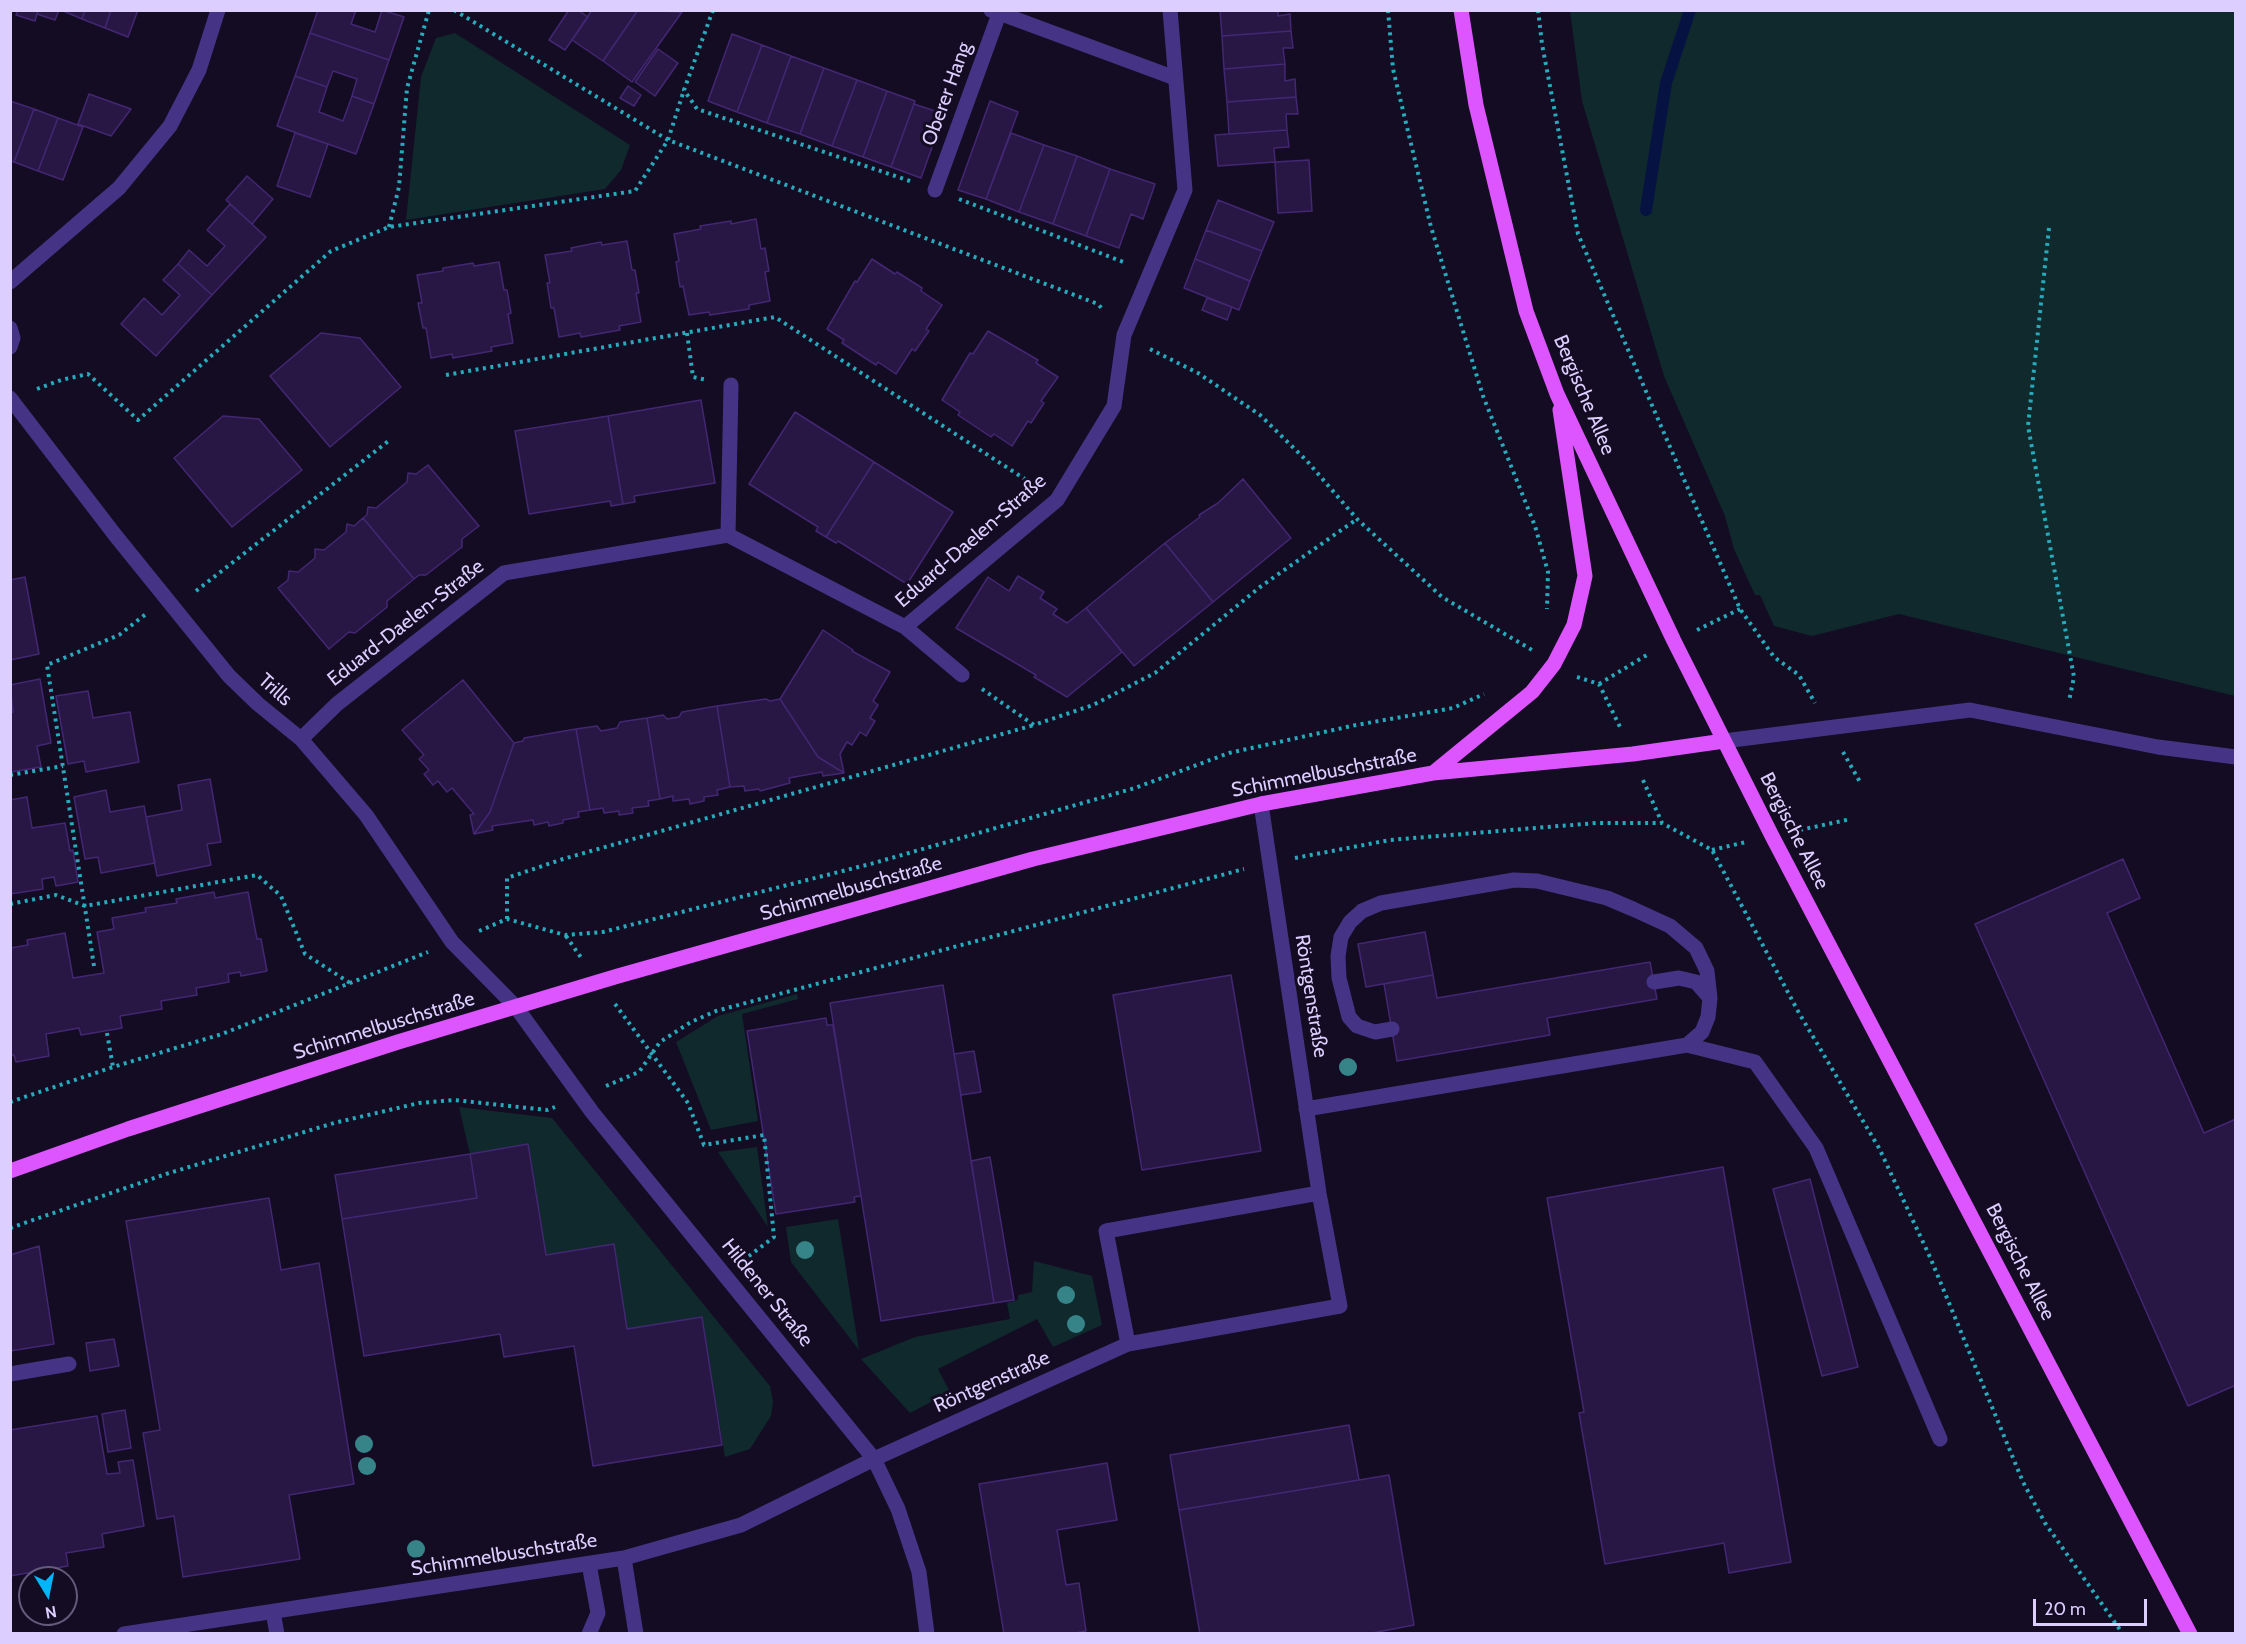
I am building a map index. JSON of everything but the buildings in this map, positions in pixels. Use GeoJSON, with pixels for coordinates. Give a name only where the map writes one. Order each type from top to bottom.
{"type":"FeatureCollection","features":[{"type":"Feature","properties":{"kind":"main road","name":"Bergische Allee"},"geometry":{"type":"LineString","coordinates":[[1461,10],[1476,105],[1526,311],[1557,394],[1724,741],[2190,1634]]}},
{"type":"Feature","properties":{"kind":"main road"},"geometry":{"type":"LineString","coordinates":[[1433,773],[1532,692],[1554,664],[1574,625],[1584,576],[1557,394]]}},
{"type":"Feature","properties":{"kind":"main road","name":"Schimmelbuschstraße"},"geometry":{"type":"LineString","coordinates":[[10,1171],[139,1126],[398,1042],[599,982],[1033,859],[1261,804],[1433,773],[1633,754],[1724,741]]}},
{"type":"Feature","properties":{"kind":"street"},"geometry":{"type":"LineString","coordinates":[[10,282],[119,188],[170,126],[199,70],[218,10]]}},
{"type":"Feature","properties":{"kind":"street","name":"Eduard-Daelen-Straße"},"geometry":{"type":"LineString","coordinates":[[905,627],[1057,500],[1114,406],[1124,336],[1185,190],[1170,10]]}},
{"type":"Feature","properties":{"kind":"street","name":"Oberer Hang"},"geometry":{"type":"LineString","coordinates":[[935,190],[995,12],[1175,78]]}},
{"type":"Feature","properties":{"kind":"street"},"geometry":{"type":"LineString","coordinates":[[10,328],[13,338],[10,347]]}},
{"type":"Feature","properties":{"kind":"street"},"geometry":{"type":"LineString","coordinates":[[728,535],[731,385]]}},
{"type":"Feature","properties":{"kind":"street","name":"Trills"},"geometry":{"type":"LineString","coordinates":[[11,399],[115,535],[229,676],[258,705],[301,739],[366,815],[452,942],[516,1007]]}},
{"type":"Feature","properties":{"kind":"street","name":"Eduard-Daelen-Straße"},"geometry":{"type":"LineString","coordinates":[[301,739],[337,704],[504,573],[728,535],[905,627],[962,675]]}},
{"type":"Feature","properties":{"kind":"street"},"geometry":{"type":"LineString","coordinates":[[1724,741],[1970,710],[2158,747],[2235,757]]}},
{"type":"Feature","properties":{"kind":"street","name":"Röntgenstraße"},"geometry":{"type":"LineString","coordinates":[[874,1459],[1128,1344],[1340,1306],[1319,1193],[1261,804]]}},
{"type":"Feature","properties":{"kind":"street"},"geometry":{"type":"LineString","coordinates":[[1392,1029],[1375,1032],[1357,1026],[1349,1017],[1339,978],[1338,956],[1341,937],[1350,922],[1362,911],[1381,903],[1514,880],[1537,880],[1607,898],[1670,927],[1696,948],[1707,971],[1710,998],[1708,1017],[1702,1032],[1687,1045]]}},
{"type":"Feature","properties":{"kind":"street"},"geometry":{"type":"LineString","coordinates":[[1654,982],[1679,978],[1696,982],[1710,998]]}},
{"type":"Feature","properties":{"kind":"street","name":"Hildener Straße"},"geometry":{"type":"LineString","coordinates":[[516,1007],[592,1112],[874,1459],[898,1509],[919,1572],[927,1634]]}},
{"type":"Feature","properties":{"kind":"street"},"geometry":{"type":"LineString","coordinates":[[1306,1109],[1687,1045],[1755,1062],[1816,1148],[1940,1439]]}},
{"type":"Feature","properties":{"kind":"street"},"geometry":{"type":"LineString","coordinates":[[1128,1344],[1106,1231],[1319,1193]]}},
{"type":"Feature","properties":{"kind":"street"},"geometry":{"type":"LineString","coordinates":[[10,1374],[69,1364]]}},
{"type":"Feature","properties":{"kind":"street","name":"Schimmelbuschstraße"},"geometry":{"type":"LineString","coordinates":[[125,1633],[624,1558],[741,1525],[874,1459]]}},
{"type":"Feature","properties":{"kind":"street"},"geometry":{"type":"LineString","coordinates":[[624,1558],[636,1634]]}},
{"type":"Feature","properties":{"kind":"street"},"geometry":{"type":"LineString","coordinates":[[589,1564],[598,1613],[589,1634]]}},
{"type":"Feature","properties":{"kind":"street"},"geometry":{"type":"LineString","coordinates":[[273,1612],[277,1634]]}},
{"type":"Feature","properties":{"kind":"path"},"geometry":{"type":"LineString","coordinates":[[389,227],[399,187],[407,88],[429,10]]}},
{"type":"Feature","properties":{"kind":"path"},"geometry":{"type":"LineString","coordinates":[[454,10],[668,140],[1098,304],[1124,336],[1198,373],[1260,415],[1306,460],[1357,519],[1442,597],[1531,650]]}},
{"type":"Feature","properties":{"kind":"path"},"geometry":{"type":"LineString","coordinates":[[11,399],[61,380],[88,374],[138,420],[331,251],[389,227],[636,191],[668,140],[713,10]]}},
{"type":"Feature","properties":{"kind":"path"},"geometry":{"type":"LineString","coordinates":[[1388,10],[1393,69],[1431,227],[1483,396],[1534,526],[1548,572],[1547,617]]}},
{"type":"Feature","properties":{"kind":"path"},"geometry":{"type":"LineString","coordinates":[[1538,10],[1542,44],[1578,234],[1740,609],[1774,657],[1799,675],[1860,782]]}},
{"type":"Feature","properties":{"kind":"path"},"geometry":{"type":"LineString","coordinates":[[684,90],[697,109],[935,190],[1150,272]]}},
{"type":"Feature","properties":{"kind":"path"},"geometry":{"type":"LineString","coordinates":[[2049,228],[2028,426],[2074,677],[2064,729]]}},
{"type":"Feature","properties":{"kind":"path"},"geometry":{"type":"LineString","coordinates":[[446,375],[775,317],[1057,500]]}},
{"type":"Feature","properties":{"kind":"path"},"geometry":{"type":"LineString","coordinates":[[687,333],[690,356]]}},
{"type":"Feature","properties":{"kind":"path"},"geometry":{"type":"LineString","coordinates":[[94,966],[47,665],[119,635],[170,603],[391,439]]}},
{"type":"Feature","properties":{"kind":"path"},"geometry":{"type":"LineString","coordinates":[[507,919],[507,878],[563,858],[1034,725],[1093,705],[1155,673],[1260,587],[1357,519]]}},
{"type":"Feature","properties":{"kind":"path"},"geometry":{"type":"LineString","coordinates":[[1524,657],[1535,642]]}},
{"type":"Feature","properties":{"kind":"path"},"geometry":{"type":"LineString","coordinates":[[1599,684],[1637,660]]}},
{"type":"Feature","properties":{"kind":"path"},"geometry":{"type":"LineString","coordinates":[[962,675],[1034,725]]}},
{"type":"Feature","properties":{"kind":"path"},"geometry":{"type":"LineString","coordinates":[[10,1102],[113,1067],[222,1034],[507,919],[565,935],[603,932],[862,866],[1136,788],[1229,753],[1356,725],[1453,708],[1488,692]]}},
{"type":"Feature","properties":{"kind":"path"},"geometry":{"type":"LineString","coordinates":[[10,776],[63,766]]}},
{"type":"Feature","properties":{"kind":"path"},"geometry":{"type":"LineString","coordinates":[[639,1072],[660,1042],[691,1022],[717,1011],[1269,862],[1390,840],[1596,823],[1662,823],[1712,850],[1799,1013],[1880,1148],[1930,1257],[2023,1482],[2045,1523],[2123,1634]]}},
{"type":"Feature","properties":{"kind":"path"},"geometry":{"type":"LineString","coordinates":[[10,904],[56,895],[85,906],[257,875],[281,896],[305,954],[350,983]]}},
{"type":"Feature","properties":{"kind":"path"},"geometry":{"type":"LineString","coordinates":[[565,935],[688,1104],[704,1145],[764,1135],[774,1237],[724,1274]]}},
{"type":"Feature","properties":{"kind":"path"},"geometry":{"type":"LineString","coordinates":[[107,1033],[113,1067]]}},
{"type":"Feature","properties":{"kind":"path"},"geometry":{"type":"LineString","coordinates":[[10,1228],[177,1170],[334,1124],[419,1103],[454,1100],[547,1110]]}},
{"type":"Feature","properties":{"kind":"green space"},"geometry":{"type":"Polygon","coordinates":[[[1570,11],[2235,11],[2235,696],[1899,614],[1812,636],[1774,626],[1760,595],[1755,595],[1734,549],[1725,516],[1664,376],[1582,101],[1570,11]]]}},
{"type":"Feature","properties":{"kind":"green space"},"geometry":{"type":"Polygon","coordinates":[[[455,33],[630,145],[621,170],[605,189],[406,220],[421,77],[436,38],[455,33]]]}},
{"type":"Feature","properties":{"kind":"green space"},"geometry":{"type":"Polygon","coordinates":[[[797,994],[798,999],[742,1014],[758,1121],[711,1130],[676,1042],[718,1016],[797,994]]]}},
{"type":"Feature","properties":{"kind":"green space"},"geometry":{"type":"Polygon","coordinates":[[[459,1107],[552,1118],[770,1386],[773,1402],[771,1416],[750,1449],[725,1457],[702,1318],[627,1329],[614,1245],[546,1255],[528,1144],[470,1154],[459,1107]]]}},
{"type":"Feature","properties":{"kind":"green space"},"geometry":{"type":"Polygon","coordinates":[[[757,1147],[768,1227],[718,1152],[757,1147]]]}},
{"type":"Feature","properties":{"kind":"green space"},"geometry":{"type":"Polygon","coordinates":[[[838,1219],[859,1350],[791,1262],[786,1227],[838,1219]]]}},
{"type":"Feature","properties":{"kind":"green space"},"geometry":{"type":"Polygon","coordinates":[[[1034,1261],[1092,1276],[1102,1325],[1053,1347],[1037,1319],[938,1369],[950,1392],[910,1413],[861,1359],[915,1337],[1010,1319],[1007,1303],[1018,1300],[1018,1295],[1032,1292],[1034,1261]]]}},
{"type":"Feature","properties":{"kind":"waterway"},"geometry":{"type":"LineString","coordinates":[[1646,210],[1666,83],[1690,10]]}}]}
